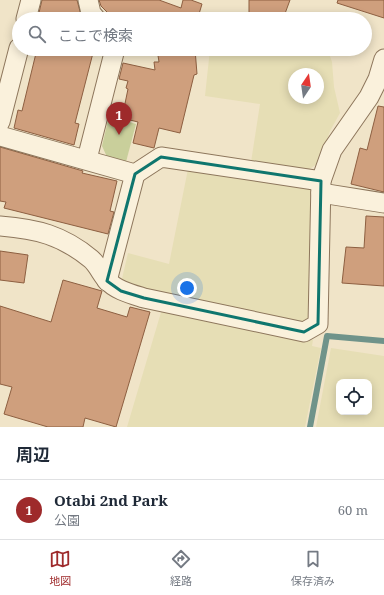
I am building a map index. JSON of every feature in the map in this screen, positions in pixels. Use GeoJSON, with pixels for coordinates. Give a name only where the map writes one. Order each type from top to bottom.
{"type":"FeatureCollection","features":[{"type":"Feature","properties":{"kind":"street"},"geometry":{"type":"LineString","coordinates":[[28,12],[31,0]]}},
{"type":"Feature","properties":{"kind":"street"},"geometry":{"type":"LineString","coordinates":[[88,0],[91,12]]}},
{"type":"Feature","properties":{"kind":"street"},"geometry":{"type":"LineString","coordinates":[[0,122],[17,56]]}},
{"type":"Feature","properties":{"kind":"street"},"geometry":{"type":"LineString","coordinates":[[87,159],[113,56]]}},
{"type":"Feature","properties":{"kind":"street"},"geometry":{"type":"LineString","coordinates":[[0,226],[34,231],[61,238],[93,260],[107,281],[121,291],[144,298],[304,332],[318,324],[321,187],[332,150],[381,79],[384,58]]}},
{"type":"Feature","properties":{"kind":"street"},"geometry":{"type":"LineString","coordinates":[[0,136],[87,159],[135,174]]}},
{"type":"Feature","properties":{"kind":"street"},"geometry":{"type":"LineString","coordinates":[[107,281],[135,174],[161,157],[321,187],[384,203]]}},
{"type":"Feature","properties":{"kind":"highlighted area"},"geometry":{"type":"Polygon","coordinates":[[[161,157],[321,181],[318,324],[304,332],[144,298],[121,291],[107,281],[135,174],[161,157]]]}},
{"type":"Feature","properties":{"kind":"shaded area"},"geometry":{"type":"Polygon","coordinates":[[[209,56],[330,56],[332,62],[334,87],[340,113],[330,131],[320,162],[308,170],[251,162],[260,104],[205,96],[209,56]]]}},
{"type":"Feature","properties":{"kind":"shaded area"},"geometry":{"type":"Polygon","coordinates":[[[188,169],[309,187],[318,196],[313,322],[301,327],[121,283],[128,253],[169,264],[188,169]]]}},
{"type":"Feature","properties":{"kind":"shaded area"},"geometry":{"type":"Polygon","coordinates":[[[162,309],[313,340],[312,346],[321,348],[305,427],[127,427],[162,309]]]}},
{"type":"Feature","properties":{"kind":"shaded area"},"geometry":{"type":"Polygon","coordinates":[[[331,348],[384,356],[384,427],[316,427],[331,348]]]}},
{"type":"Feature","properties":{"kind":"green space"},"geometry":{"type":"Polygon","coordinates":[[[109,116],[136,124],[126,162],[107,157],[102,146],[109,116]]]}},
{"type":"Feature","properties":{"kind":"building"},"geometry":{"type":"Polygon","coordinates":[[[42,0],[77,0],[80,12],[39,12],[42,0]]]}},
{"type":"Feature","properties":{"kind":"building"},"geometry":{"type":"Polygon","coordinates":[[[99,0],[159,0],[181,8],[183,0],[191,0],[202,4],[200,12],[107,12],[101,6],[99,0]]]}},
{"type":"Feature","properties":{"kind":"building"},"geometry":{"type":"Polygon","coordinates":[[[249,0],[290,0],[286,12],[249,12],[249,0]]]}},
{"type":"Feature","properties":{"kind":"building"},"geometry":{"type":"Polygon","coordinates":[[[338,0],[384,0],[384,18],[372,14],[372,12],[365,12],[337,3],[338,0]]]}},
{"type":"Feature","properties":{"kind":"building"},"geometry":{"type":"Polygon","coordinates":[[[35,56],[92,56],[75,123],[79,124],[74,145],[14,128],[18,110],[22,111],[35,56]]]}},
{"type":"Feature","properties":{"kind":"building"},"geometry":{"type":"Polygon","coordinates":[[[158,56],[196,56],[197,74],[194,75],[180,133],[159,128],[154,148],[133,143],[138,122],[122,118],[128,89],[126,88],[128,81],[119,79],[123,63],[155,70],[154,62],[159,62],[158,56]]]}},
{"type":"Feature","properties":{"kind":"building"},"geometry":{"type":"Polygon","coordinates":[[[378,106],[384,107],[384,192],[351,184],[360,148],[367,150],[378,106]]]}},
{"type":"Feature","properties":{"kind":"building"},"geometry":{"type":"Polygon","coordinates":[[[0,147],[83,171],[82,173],[117,181],[110,211],[114,212],[108,234],[4,208],[6,202],[0,201],[0,147]]]}},
{"type":"Feature","properties":{"kind":"building"},"geometry":{"type":"Polygon","coordinates":[[[366,216],[384,217],[384,286],[342,283],[346,247],[364,248],[366,216]]]}},
{"type":"Feature","properties":{"kind":"building"},"geometry":{"type":"Polygon","coordinates":[[[0,251],[28,255],[24,283],[0,280],[0,251]]]}},
{"type":"Feature","properties":{"kind":"building"},"geometry":{"type":"Polygon","coordinates":[[[63,280],[102,291],[97,308],[127,317],[130,307],[150,312],[116,427],[85,418],[83,427],[48,427],[4,414],[12,387],[0,384],[0,306],[51,322],[63,280]]]}},
{"type":"Feature","properties":{"kind":"waterway"},"geometry":{"type":"LineString","coordinates":[[310,427],[327,336],[384,341]]}},
{"type":"Feature","properties":{"kind":"place","name":"Otabi 2nd Park"},"geometry":{"type":"Point","coordinates":[119,135]}}]}
